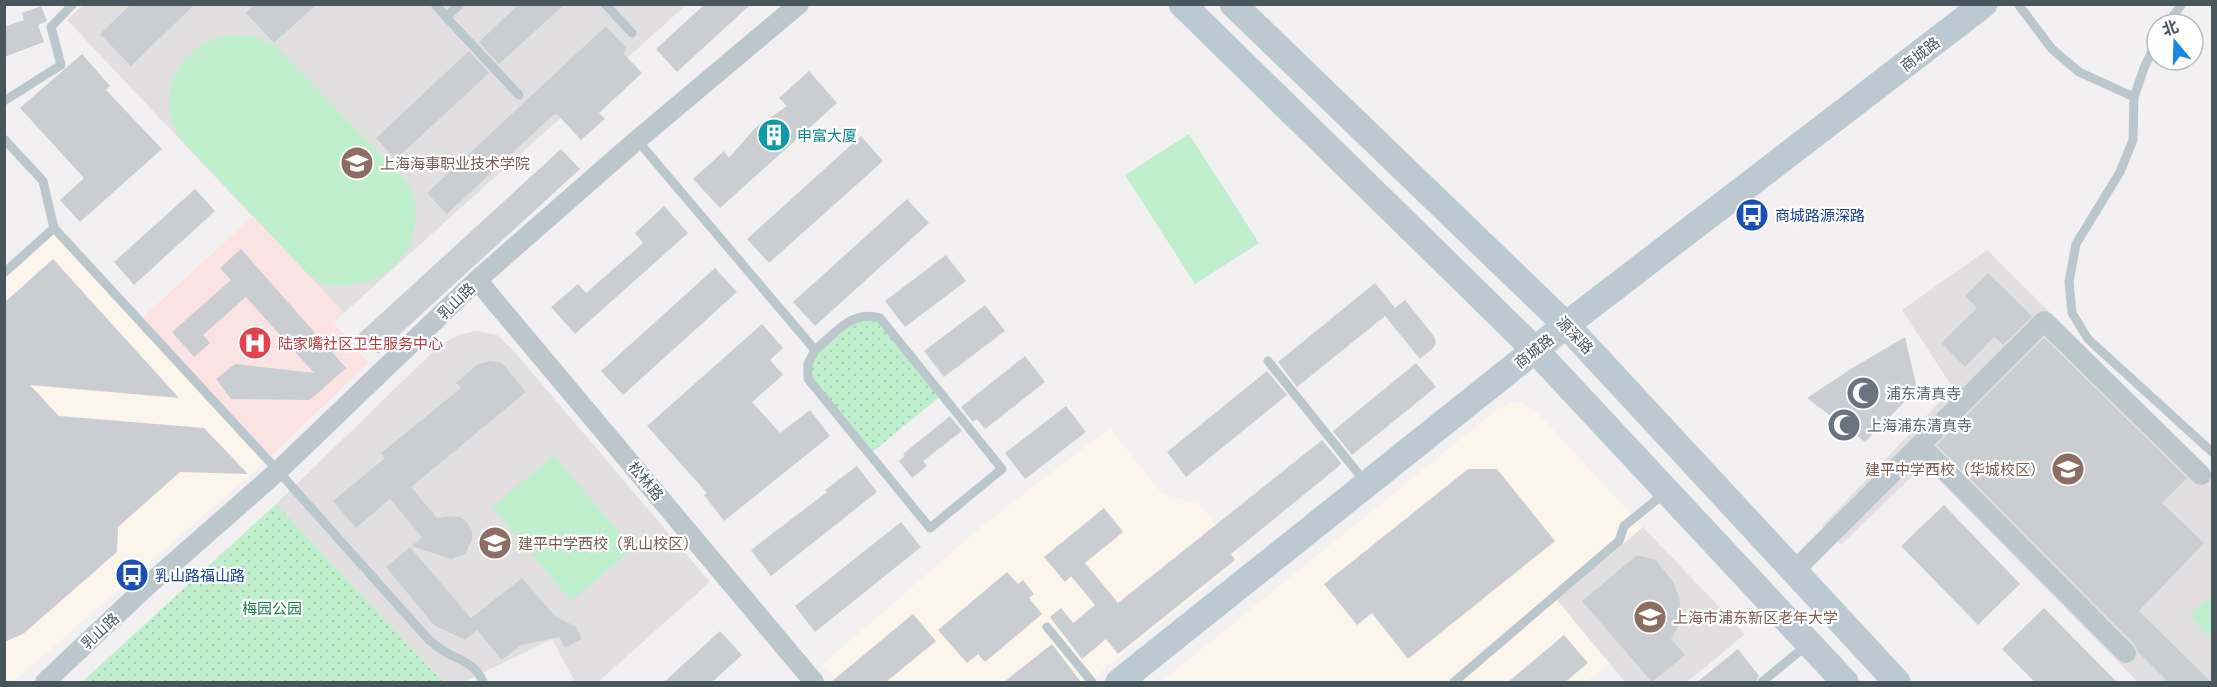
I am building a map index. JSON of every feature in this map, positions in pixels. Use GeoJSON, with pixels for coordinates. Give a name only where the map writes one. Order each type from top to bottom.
{"type":"FeatureCollection","features":[{"type":"Feature","properties":{"kind":"main road"},"geometry":{"type":"LineString","coordinates":[[1182,4],[1535,350],[1845,682]]}},
{"type":"Feature","properties":{"kind":"main road","name":"源深路"},"geometry":{"type":"LineString","coordinates":[[1233,4],[1566,325],[1898,682]]}},
{"type":"Feature","properties":{"kind":"main road","name":"商城路"},"geometry":{"type":"LineString","coordinates":[[1119,682],[1566,325],[1984,4]]}},
{"type":"Feature","properties":{"kind":"street","name":"乳山路"},"geometry":{"type":"LineString","coordinates":[[45,682],[146,587],[278,471],[477,280],[637,140],[799,4]]}},
{"type":"Feature","properties":{"kind":"street","name":"松林路"},"geometry":{"type":"LineString","coordinates":[[477,280],[814,682]]}},
{"type":"Feature","properties":{"kind":"street"},"geometry":{"type":"LineString","coordinates":[[1794,571],[2044,321],[2201,475]]}},
{"type":"Feature","properties":{"kind":"street"},"geometry":{"type":"LineString","coordinates":[[1921,446],[2126,653]]}},
{"type":"Feature","properties":{"kind":"lane"},"geometry":{"type":"LineString","coordinates":[[4,101],[61,65],[51,27],[73,4]]}},
{"type":"Feature","properties":{"kind":"lane"},"geometry":{"type":"LineString","coordinates":[[435,4],[519,95]]}},
{"type":"Feature","properties":{"kind":"lane"},"geometry":{"type":"LineString","coordinates":[[446,17],[460,4]]}},
{"type":"Feature","properties":{"kind":"lane"},"geometry":{"type":"LineString","coordinates":[[605,4],[632,33]]}},
{"type":"Feature","properties":{"kind":"lane"},"geometry":{"type":"LineString","coordinates":[[2018,4],[2052,49],[2079,72],[2134,97]]}},
{"type":"Feature","properties":{"kind":"lane"},"geometry":{"type":"LineString","coordinates":[[2145,70],[2134,97],[2133,140],[2120,172],[2076,244],[2069,282],[2072,314],[2088,339],[2212,452]]}},
{"type":"Feature","properties":{"kind":"lane"},"geometry":{"type":"LineString","coordinates":[[4,139],[43,181],[54,228],[278,471],[429,640],[444,651],[463,659],[480,674],[483,682]]}},
{"type":"Feature","properties":{"kind":"lane"},"geometry":{"type":"LineString","coordinates":[[637,140],[815,350]]}},
{"type":"Feature","properties":{"kind":"lane"},"geometry":{"type":"LineString","coordinates":[[4,273],[54,228]]}},
{"type":"Feature","properties":{"kind":"lane"},"geometry":{"type":"LineString","coordinates":[[869,314],[880,318],[1002,469],[930,528],[808,378],[808,364],[815,350],[855,317],[869,314]]}},
{"type":"Feature","properties":{"kind":"lane"},"geometry":{"type":"LineString","coordinates":[[1268,361],[1366,483]]}},
{"type":"Feature","properties":{"kind":"lane"},"geometry":{"type":"LineString","coordinates":[[1454,682],[1619,541],[1624,526],[1667,492]]}},
{"type":"Feature","properties":{"kind":"lane"},"geometry":{"type":"LineString","coordinates":[[1047,627],[1092,682]]}},
{"type":"Feature","properties":{"kind":"lane"},"geometry":{"type":"LineString","coordinates":[[1762,682],[1808,643]]}},
{"type":"Feature","properties":{"kind":"shaded area","name":"上海海事职业技术学院"},"geometry":{"type":"Polygon","coordinates":[[[84,4],[686,5],[344,313],[67,20],[84,4]]]}},
{"type":"Feature","properties":{"kind":"shaded area","name":"陆家嘴社区卫生服务中心"},"geometry":{"type":"Polygon","coordinates":[[[253,216],[344,313],[334,323],[368,363],[267,460],[139,321],[253,216]]]}},
{"type":"Feature","properties":{"kind":"shaded area"},"geometry":{"type":"Polygon","coordinates":[[[54,228],[267,460],[13,682],[5,682],[5,274],[54,228]]]}},
{"type":"Feature","properties":{"kind":"shaded area","name":"建平中学西校（华城校区）"},"geometry":{"type":"Polygon","coordinates":[[[1987,250],[2212,473],[2212,682],[2138,682],[1924,465],[1841,545],[1822,526],[1953,388],[1902,310],[1987,250]]]}},
{"type":"Feature","properties":{"kind":"shaded area","name":"建平中学西校（乳山校区）"},"geometry":{"type":"Polygon","coordinates":[[[477,331],[497,335],[512,349],[710,582],[598,682],[575,682],[552,639],[464,682],[443,682],[276,504],[440,345],[458,335],[477,331]]]}},
{"type":"Feature","properties":{"kind":"shaded area"},"geometry":{"type":"Polygon","coordinates":[[[1511,403],[1523,403],[1535,410],[1643,527],[1557,600],[1609,663],[1586,682],[1161,682],[1499,408],[1511,403]]]}},
{"type":"Feature","properties":{"kind":"shaded area"},"geometry":{"type":"Polygon","coordinates":[[[1110,428],[1162,494],[1199,504],[1242,558],[1088,682],[839,682],[823,664],[987,522],[1110,428]]]}},
{"type":"Feature","properties":{"kind":"shaded area","name":"上海市浦东新区老年大学"},"geometry":{"type":"Polygon","coordinates":[[[1643,527],[1745,634],[1687,682],[1625,682],[1557,600],[1643,527]]]}},
{"type":"Feature","properties":{"kind":"green space"},"geometry":{"type":"Polygon","coordinates":[[[232,35],[254,36],[275,46],[410,185],[416,205],[415,227],[409,249],[393,268],[372,281],[326,286],[309,275],[178,136],[170,114],[169,103],[169,92],[177,71],[183,61],[200,46],[232,35]]]}},
{"type":"Feature","properties":{"kind":"green space"},"geometry":{"type":"Polygon","coordinates":[[[1189,134],[1259,243],[1195,284],[1125,175],[1189,134]]]}},
{"type":"Feature","properties":{"kind":"green space"},"geometry":{"type":"Polygon","coordinates":[[[855,317],[880,318],[942,395],[870,454],[808,379],[815,350],[855,317]]]}},
{"type":"Feature","properties":{"kind":"green space"},"geometry":{"type":"Polygon","coordinates":[[[554,455],[633,549],[571,601],[492,507],[554,455]]]}},
{"type":"Feature","properties":{"kind":"green space","name":"梅园公园"},"geometry":{"type":"Polygon","coordinates":[[[276,504],[443,682],[82,682],[276,504]]]}},
{"type":"Feature","properties":{"kind":"green space"},"geometry":{"type":"Polygon","coordinates":[[[2212,594],[2212,640],[2189,615],[2212,594]]]}},
{"type":"Feature","properties":{"kind":"building"},"geometry":{"type":"Polygon","coordinates":[[[131,4],[195,4],[131,66],[100,34],[131,4]]]}},
{"type":"Feature","properties":{"kind":"building"},"geometry":{"type":"Polygon","coordinates":[[[255,4],[317,4],[274,43],[246,13],[255,4]]]}},
{"type":"Feature","properties":{"kind":"building"},"geometry":{"type":"Polygon","coordinates":[[[519,4],[565,4],[499,64],[479,42],[519,4]]]}},
{"type":"Feature","properties":{"kind":"building"},"geometry":{"type":"Polygon","coordinates":[[[705,4],[751,4],[677,72],[656,49],[705,4]]]}},
{"type":"Feature","properties":{"kind":"building"},"geometry":{"type":"Polygon","coordinates":[[[41,6],[47,21],[38,25],[44,42],[4,57],[4,27],[24,20],[22,13],[41,6]]]}},
{"type":"Feature","properties":{"kind":"building"},"geometry":{"type":"Polygon","coordinates":[[[606,26],[627,49],[623,53],[642,73],[599,113],[605,119],[581,140],[557,114],[552,116],[447,214],[427,193],[606,26]]]}},
{"type":"Feature","properties":{"kind":"building"},"geometry":{"type":"Polygon","coordinates":[[[469,51],[489,73],[396,159],[376,138],[469,51]]]}},
{"type":"Feature","properties":{"kind":"building"},"geometry":{"type":"Polygon","coordinates":[[[82,54],[110,86],[106,90],[162,149],[80,222],[60,200],[84,178],[20,108],[82,54]]]}},
{"type":"Feature","properties":{"kind":"building","name":"申富大厦"},"geometry":{"type":"Polygon","coordinates":[[[809,71],[837,103],[720,208],[693,179],[724,151],[729,158],[755,128],[787,106],[779,98],[809,71]]]}},
{"type":"Feature","properties":{"kind":"building"},"geometry":{"type":"Polygon","coordinates":[[[861,136],[883,161],[769,263],[747,239],[861,136]]]}},
{"type":"Feature","properties":{"kind":"building"},"geometry":{"type":"Polygon","coordinates":[[[561,149],[580,169],[378,354],[359,334],[561,149]]]}},
{"type":"Feature","properties":{"kind":"building"},"geometry":{"type":"Polygon","coordinates":[[[195,189],[215,211],[134,285],[114,262],[195,189]]]}},
{"type":"Feature","properties":{"kind":"building"},"geometry":{"type":"Polygon","coordinates":[[[907,199],[929,223],[815,326],[793,302],[907,199]]]}},
{"type":"Feature","properties":{"kind":"building"},"geometry":{"type":"Polygon","coordinates":[[[664,206],[688,233],[575,334],[551,307],[578,284],[586,293],[643,243],[635,233],[664,206]]]}},
{"type":"Feature","properties":{"kind":"building"},"geometry":{"type":"Polygon","coordinates":[[[241,249],[346,368],[310,400],[231,399],[216,379],[235,364],[314,373],[246,297],[203,335],[210,343],[194,357],[172,332],[231,280],[220,268],[241,249]]]}},
{"type":"Feature","properties":{"kind":"building"},"geometry":{"type":"Polygon","coordinates":[[[946,255],[966,281],[905,327],[885,301],[946,255]]]}},
{"type":"Feature","properties":{"kind":"building"},"geometry":{"type":"Polygon","coordinates":[[[53,259],[179,398],[30,385],[59,416],[204,428],[248,474],[180,472],[118,527],[117,552],[23,634],[4,642],[4,303],[53,259]]]}},
{"type":"Feature","properties":{"kind":"building"},"geometry":{"type":"Polygon","coordinates":[[[715,268],[737,292],[623,395],[601,371],[715,268]]]}},
{"type":"Feature","properties":{"kind":"building"},"geometry":{"type":"Polygon","coordinates":[[[1988,273],[2032,316],[2003,345],[1994,337],[1965,367],[1941,343],[1977,308],[1965,296],[1988,273]]]}},
{"type":"Feature","properties":{"kind":"building"},"geometry":{"type":"Polygon","coordinates":[[[1375,283],[1395,308],[1405,300],[1433,335],[1436,342],[1434,347],[1420,359],[1385,316],[1297,387],[1278,362],[1375,283]]]}},
{"type":"Feature","properties":{"kind":"building"},"geometry":{"type":"Polygon","coordinates":[[[985,305],[1005,331],[944,377],[924,351],[985,305]]]}},
{"type":"Feature","properties":{"kind":"building"},"geometry":{"type":"Polygon","coordinates":[[[762,324],[783,348],[770,360],[783,375],[752,402],[780,433],[810,410],[830,436],[724,521],[704,495],[707,493],[647,426],[762,324]]]}},
{"type":"Feature","properties":{"kind":"building","name":"浦东清真寺"},"geometry":{"type":"Polygon","coordinates":[[[1905,337],[1917,389],[1865,442],[1807,398],[1851,369],[1905,337]]]}},
{"type":"Feature","properties":{"kind":"building"},"geometry":{"type":"Polygon","coordinates":[[[2044,338],[2187,478],[2162,503],[2204,543],[2139,611],[2211,682],[2168,682],[2138,652],[2135,645],[1937,445],[2044,338]]]}},
{"type":"Feature","properties":{"kind":"building"},"geometry":{"type":"Polygon","coordinates":[[[1025,356],[1045,382],[985,429],[977,419],[973,422],[961,407],[1025,356]]]}},
{"type":"Feature","properties":{"kind":"building"},"geometry":{"type":"Polygon","coordinates":[[[490,361],[502,363],[526,392],[411,487],[437,518],[453,516],[462,518],[468,524],[472,531],[472,540],[465,554],[451,559],[412,546],[422,537],[390,499],[356,528],[333,501],[385,458],[381,453],[461,388],[456,383],[478,364],[490,361]]]}},
{"type":"Feature","properties":{"kind":"building"},"geometry":{"type":"Polygon","coordinates":[[[1416,363],[1436,387],[1352,455],[1333,431],[1416,363]]]}},
{"type":"Feature","properties":{"kind":"building"},"geometry":{"type":"Polygon","coordinates":[[[1267,371],[1287,395],[1186,477],[1167,452],[1267,371]]]}},
{"type":"Feature","properties":{"kind":"building"},"geometry":{"type":"Polygon","coordinates":[[[1066,406],[1086,432],[1025,479],[1005,453],[1066,406]]]}},
{"type":"Feature","properties":{"kind":"building"},"geometry":{"type":"Polygon","coordinates":[[[950,416],[962,431],[923,461],[927,466],[912,478],[899,461],[905,456],[903,454],[950,416]]]}},
{"type":"Feature","properties":{"kind":"building"},"geometry":{"type":"Polygon","coordinates":[[[1322,440],[1341,463],[1338,467],[1231,554],[1235,560],[1118,654],[1106,639],[1082,659],[1050,617],[1061,608],[1073,623],[1095,605],[1071,576],[1065,582],[1044,557],[1104,508],[1123,532],[1085,563],[1118,603],[1322,440]]]}},
{"type":"Feature","properties":{"kind":"building"},"geometry":{"type":"Polygon","coordinates":[[[857,466],[877,492],[771,576],[751,550],[857,466]]]}},
{"type":"Feature","properties":{"kind":"building"},"geometry":{"type":"Polygon","coordinates":[[[1468,469],[1497,469],[1555,541],[1408,659],[1372,613],[1357,625],[1324,584],[1468,469]]]}},
{"type":"Feature","properties":{"kind":"building"},"geometry":{"type":"Polygon","coordinates":[[[1944,505],[2020,584],[1978,625],[1901,546],[1944,505]]]}},
{"type":"Feature","properties":{"kind":"building"},"geometry":{"type":"Polygon","coordinates":[[[901,522],[921,547],[815,632],[795,606],[901,522]]]}},
{"type":"Feature","properties":{"kind":"building"},"geometry":{"type":"Polygon","coordinates":[[[410,547],[471,618],[522,578],[555,616],[576,627],[582,639],[565,648],[559,637],[521,645],[502,660],[477,630],[465,640],[434,625],[386,567],[410,547]]]}},
{"type":"Feature","properties":{"kind":"building"},"geometry":{"type":"Polygon","coordinates":[[[1637,555],[1656,560],[1673,582],[1679,596],[1681,611],[1678,627],[1671,639],[1685,655],[1652,682],[1582,601],[1637,555]]]}},
{"type":"Feature","properties":{"kind":"building"},"geometry":{"type":"Polygon","coordinates":[[[1007,572],[1018,584],[1023,580],[1034,594],[1029,598],[1042,614],[985,662],[978,654],[967,663],[938,630],[1007,572]]]}},
{"type":"Feature","properties":{"kind":"building"},"geometry":{"type":"Polygon","coordinates":[[[2044,608],[2117,682],[2035,682],[2002,649],[2044,608]]]}},
{"type":"Feature","properties":{"kind":"building"},"geometry":{"type":"Polygon","coordinates":[[[913,614],[936,641],[886,682],[831,682],[913,614]]]}},
{"type":"Feature","properties":{"kind":"building"},"geometry":{"type":"Polygon","coordinates":[[[720,631],[742,655],[712,682],[664,682],[720,631]]]}},
{"type":"Feature","properties":{"kind":"building"},"geometry":{"type":"Polygon","coordinates":[[[1564,635],[1588,663],[1565,682],[1508,682],[1564,635]]]}},
{"type":"Feature","properties":{"kind":"building"},"geometry":{"type":"Polygon","coordinates":[[[1052,644],[1081,682],[1004,682],[1052,644]]]}},
{"type":"Feature","properties":{"kind":"building"},"geometry":{"type":"Polygon","coordinates":[[[1738,649],[1759,676],[1755,682],[1697,682],[1738,649]]]}},
{"type":"Feature","properties":{"kind":"place","name":"申富大厦"},"geometry":{"type":"Point","coordinates":[774,135]}},
{"type":"Feature","properties":{"kind":"place","name":"上海海事职业技术学院"},"geometry":{"type":"Point","coordinates":[357,163]}},
{"type":"Feature","properties":{"kind":"place","name":"商城路源深路"},"geometry":{"type":"Point","coordinates":[1752,215]}},
{"type":"Feature","properties":{"kind":"place","name":"陆家嘴社区卫生服务中心"},"geometry":{"type":"Point","coordinates":[255,343]}},
{"type":"Feature","properties":{"kind":"place","name":"浦东清真寺"},"geometry":{"type":"Point","coordinates":[1863,393]}},
{"type":"Feature","properties":{"kind":"place","name":"上海浦东清真寺"},"geometry":{"type":"Point","coordinates":[1844,425]}},
{"type":"Feature","properties":{"kind":"place","name":"建平中学西校（华城校区）"},"geometry":{"type":"Point","coordinates":[2068,469]}},
{"type":"Feature","properties":{"kind":"place","name":"建平中学西校（乳山校区）"},"geometry":{"type":"Point","coordinates":[495,543]}},
{"type":"Feature","properties":{"kind":"place","name":"乳山路福山路"},"geometry":{"type":"Point","coordinates":[132,575]}},
{"type":"Feature","properties":{"kind":"place","name":"上海市浦东新区老年大学"},"geometry":{"type":"Point","coordinates":[1650,617]}}]}
